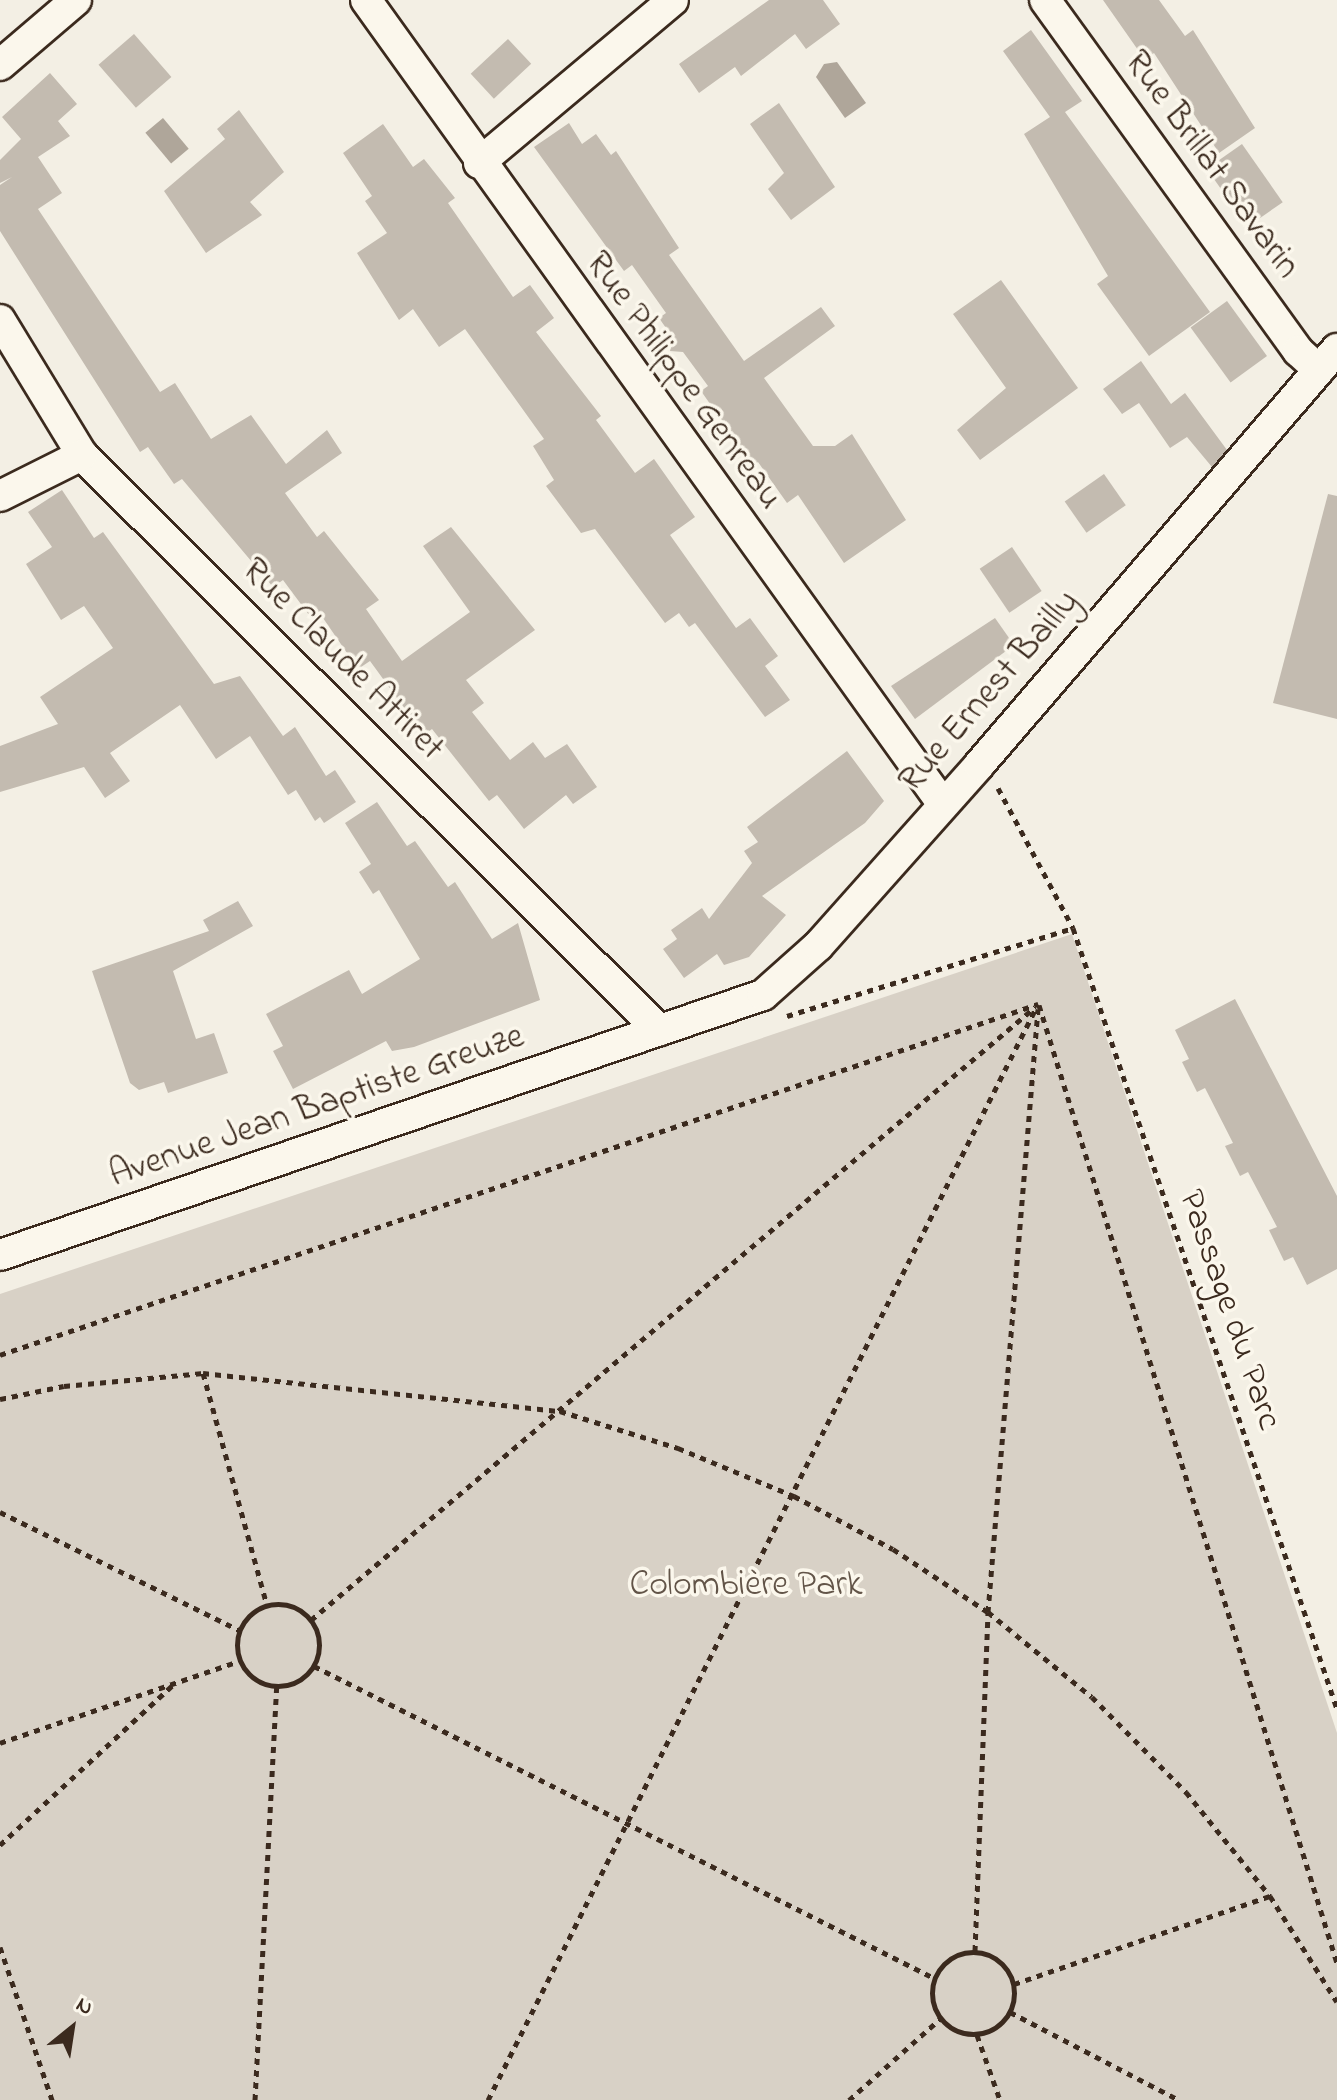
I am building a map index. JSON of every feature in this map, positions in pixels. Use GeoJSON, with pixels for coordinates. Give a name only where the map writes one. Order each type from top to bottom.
{"type":"FeatureCollection","features":[{"type":"Feature","properties":{"kind":"street"},"geometry":{"type":"LineString","coordinates":[[0,65],[76,0]]}},
{"type":"Feature","properties":{"kind":"street","name":"Rue Philippe Genreau"},"geometry":{"type":"LineString","coordinates":[[366,0],[479,163],[942,803]]}},
{"type":"Feature","properties":{"kind":"street"},"geometry":{"type":"LineString","coordinates":[[479,163],[673,0]]}},
{"type":"Feature","properties":{"kind":"street","name":"Rue Brillat Savarin"},"geometry":{"type":"LineString","coordinates":[[1045,0],[1298,351],[1328,359]]}},
{"type":"Feature","properties":{"kind":"street","name":"Rue Claude Attiret"},"geometry":{"type":"LineString","coordinates":[[0,320],[82,455],[659,1030]]}},
{"type":"Feature","properties":{"kind":"street","name":"Rue Ernest Bailly"},"geometry":{"type":"LineString","coordinates":[[659,1030],[763,995],[818,946],[979,765],[1328,359]]}},
{"type":"Feature","properties":{"kind":"street"},"geometry":{"type":"LineString","coordinates":[[0,496],[82,455]]}},
{"type":"Feature","properties":{"kind":"street","name":"Avenue Jean Baptiste Greuze"},"geometry":{"type":"LineString","coordinates":[[0,1255],[659,1030]]}},
{"type":"Feature","properties":{"kind":"path","name":"Passage du Parc"},"geometry":{"type":"LineString","coordinates":[[979,765],[992,777],[1073,928],[1337,1709]]}},
{"type":"Feature","properties":{"kind":"path"},"geometry":{"type":"LineString","coordinates":[[763,995],[773,1020],[1073,928]]}},
{"type":"Feature","properties":{"kind":"path"},"geometry":{"type":"LineString","coordinates":[[0,1355],[1038,1004]]}},
{"type":"Feature","properties":{"kind":"path"},"geometry":{"type":"LineString","coordinates":[[311,1620],[1038,1004]]}},
{"type":"Feature","properties":{"kind":"path"},"geometry":{"type":"LineString","coordinates":[[488,2100],[794,1496],[1038,1004]]}},
{"type":"Feature","properties":{"kind":"path"},"geometry":{"type":"LineString","coordinates":[[975,1951],[988,1612],[1038,1004]]}},
{"type":"Feature","properties":{"kind":"path"},"geometry":{"type":"LineString","coordinates":[[1038,1004],[1337,1963]]}},
{"type":"Feature","properties":{"kind":"path"},"geometry":{"type":"LineString","coordinates":[[203,1373],[267,1605]]}},
{"type":"Feature","properties":{"kind":"path"},"geometry":{"type":"LineString","coordinates":[[0,1399],[64,1386],[203,1373],[560,1411],[678,1448],[794,1496],[893,1549],[988,1612],[1092,1697],[1165,1770],[1270,1896],[1337,2002]]}},
{"type":"Feature","properties":{"kind":"path"},"geometry":{"type":"LineString","coordinates":[[0,1512],[239,1630]]}},
{"type":"Feature","properties":{"kind":"path"},"geometry":{"type":"LineString","coordinates":[[267,1605],[291,1606],[311,1620],[320,1642],[314,1666],[302,1679],[277,1687],[255,1679],[240,1661],[239,1630],[267,1605]]}},
{"type":"Feature","properties":{"kind":"path"},"geometry":{"type":"LineString","coordinates":[[0,1743],[240,1661]]}},
{"type":"Feature","properties":{"kind":"path"},"geometry":{"type":"LineString","coordinates":[[314,1666],[934,1978]]}},
{"type":"Feature","properties":{"kind":"path"},"geometry":{"type":"LineString","coordinates":[[0,1845],[177,1682]]}},
{"type":"Feature","properties":{"kind":"path"},"geometry":{"type":"LineString","coordinates":[[255,2100],[277,1687]]}},
{"type":"Feature","properties":{"kind":"path"},"geometry":{"type":"LineString","coordinates":[[1014,1984],[1270,1896]]}},
{"type":"Feature","properties":{"kind":"path"},"geometry":{"type":"LineString","coordinates":[[0,1947],[52,2100]]}},
{"type":"Feature","properties":{"kind":"path"},"geometry":{"type":"LineString","coordinates":[[975,1951],[1004,1965],[1014,1984],[1010,2012],[997,2028],[977,2035],[940,2019],[932,1999],[934,1978],[946,1961],[975,1951]]}},
{"type":"Feature","properties":{"kind":"path"},"geometry":{"type":"LineString","coordinates":[[1010,2012],[1179,2100]]}},
{"type":"Feature","properties":{"kind":"path"},"geometry":{"type":"LineString","coordinates":[[849,2100],[940,2019]]}},
{"type":"Feature","properties":{"kind":"path"},"geometry":{"type":"LineString","coordinates":[[977,2035],[1000,2100]]}},
{"type":"Feature","properties":{"kind":"green space","name":"Colombière Park"},"geometry":{"type":"Polygon","coordinates":[[[1072,934],[1337,1733],[1337,2100],[0,2100],[0,1294],[1072,934]]]}},
{"type":"Feature","properties":{"kind":"shaded area"},"geometry":{"type":"Polygon","coordinates":[[[837,62],[866,103],[845,118],[816,77],[824,64],[837,62]]]}},
{"type":"Feature","properties":{"kind":"shaded area"},"geometry":{"type":"Polygon","coordinates":[[[163,118],[189,149],[171,163],[145,133],[163,118]]]}},
{"type":"Feature","properties":{"kind":"building"},"geometry":{"type":"Polygon","coordinates":[[[769,0],[823,0],[840,24],[806,49],[795,34],[741,76],[735,67],[699,93],[679,64],[769,0]]]}},
{"type":"Feature","properties":{"kind":"building"},"geometry":{"type":"Polygon","coordinates":[[[1103,0],[1159,0],[1185,36],[1193,30],[1255,128],[1219,153],[1154,53],[1145,60],[1103,0]]]}},
{"type":"Feature","properties":{"kind":"building"},"geometry":{"type":"Polygon","coordinates":[[[1031,30],[1082,101],[1065,112],[1210,312],[1149,356],[1097,284],[1108,276],[1024,134],[1050,117],[1003,51],[1031,30]]]}},
{"type":"Feature","properties":{"kind":"building"},"geometry":{"type":"Polygon","coordinates":[[[134,34],[171,77],[136,108],[99,65],[134,34]]]}},
{"type":"Feature","properties":{"kind":"building"},"geometry":{"type":"Polygon","coordinates":[[[508,39],[531,64],[494,99],[471,74],[508,39]]]}},
{"type":"Feature","properties":{"kind":"building"},"geometry":{"type":"Polygon","coordinates":[[[50,73],[77,104],[58,121],[70,136],[38,157],[62,193],[38,209],[160,392],[175,383],[211,439],[251,415],[286,464],[327,430],[342,453],[285,493],[317,537],[324,531],[379,600],[366,609],[402,661],[470,612],[423,546],[451,527],[535,630],[466,680],[484,703],[472,712],[510,760],[533,742],[545,758],[567,744],[597,787],[573,804],[566,795],[524,829],[497,795],[489,801],[432,729],[424,735],[370,661],[358,669],[323,618],[315,623],[283,580],[273,587],[182,479],[174,484],[148,447],[140,452],[0,231],[0,185],[12,177],[0,183],[0,160],[21,139],[2,117],[50,73]]]}},
{"type":"Feature","properties":{"kind":"building"},"geometry":{"type":"Polygon","coordinates":[[[779,103],[835,187],[791,220],[768,189],[784,173],[750,124],[779,103]]]}},
{"type":"Feature","properties":{"kind":"building"},"geometry":{"type":"Polygon","coordinates":[[[239,110],[284,172],[250,202],[262,215],[206,253],[164,191],[225,139],[217,129],[239,110]]]}},
{"type":"Feature","properties":{"kind":"building"},"geometry":{"type":"Polygon","coordinates":[[[569,123],[582,144],[596,134],[611,155],[616,151],[679,248],[669,255],[744,361],[821,307],[835,326],[764,378],[813,446],[835,446],[852,434],[906,520],[844,563],[798,495],[787,503],[758,462],[753,465],[701,391],[708,386],[683,352],[670,351],[673,338],[659,318],[666,313],[632,265],[624,271],[534,147],[569,123]]]}},
{"type":"Feature","properties":{"kind":"building"},"geometry":{"type":"Polygon","coordinates":[[[383,124],[413,167],[424,159],[455,198],[448,203],[513,297],[530,285],[554,318],[536,332],[601,416],[596,420],[635,473],[654,459],[695,517],[670,535],[736,628],[750,618],[778,656],[765,666],[790,700],[765,717],[695,623],[689,627],[679,613],[665,623],[595,529],[581,533],[546,486],[554,480],[533,446],[544,439],[465,329],[439,347],[413,309],[399,320],[357,253],[387,233],[365,201],[372,196],[343,153],[383,124]]]}},
{"type":"Feature","properties":{"kind":"building"},"geometry":{"type":"Polygon","coordinates":[[[1242,144],[1283,202],[1248,227],[1207,169],[1242,144]]]}},
{"type":"Feature","properties":{"kind":"building"},"geometry":{"type":"Polygon","coordinates":[[[1001,280],[1078,388],[980,460],[957,430],[1006,388],[953,314],[1001,280]]]}},
{"type":"Feature","properties":{"kind":"building"},"geometry":{"type":"Polygon","coordinates":[[[1227,301],[1267,356],[1231,382],[1191,327],[1227,301]]]}},
{"type":"Feature","properties":{"kind":"building"},"geometry":{"type":"Polygon","coordinates":[[[1141,361],[1171,404],[1185,393],[1227,450],[1212,467],[1187,437],[1170,448],[1139,403],[1122,414],[1103,389],[1141,361]]]}},
{"type":"Feature","properties":{"kind":"building"},"geometry":{"type":"Polygon","coordinates":[[[1104,474],[1126,505],[1086,533],[1065,502],[1104,474]]]}},
{"type":"Feature","properties":{"kind":"building"},"geometry":{"type":"Polygon","coordinates":[[[62,490],[94,538],[103,532],[214,684],[240,676],[283,736],[295,727],[326,776],[335,770],[356,802],[324,823],[320,817],[315,821],[296,790],[288,795],[250,736],[216,759],[180,705],[110,753],[130,781],[105,798],[84,767],[0,792],[0,746],[58,724],[40,697],[113,648],[84,606],[61,620],[26,564],[52,547],[28,512],[62,490]]]}},
{"type":"Feature","properties":{"kind":"building"},"geometry":{"type":"Polygon","coordinates":[[[1328,494],[1337,496],[1337,719],[1273,703],[1328,494]]]}},
{"type":"Feature","properties":{"kind":"building"},"geometry":{"type":"Polygon","coordinates":[[[1012,547],[1042,591],[1009,613],[980,569],[1012,547]]]}},
{"type":"Feature","properties":{"kind":"building"},"geometry":{"type":"Polygon","coordinates":[[[995,618],[1014,645],[915,719],[891,686],[995,618]]]}},
{"type":"Feature","properties":{"kind":"building"},"geometry":{"type":"Polygon","coordinates":[[[847,751],[884,801],[865,823],[762,896],[786,915],[749,957],[724,965],[717,954],[684,978],[663,949],[677,939],[671,930],[702,908],[709,919],[752,863],[744,851],[758,842],[747,827],[847,751]]]}},
{"type":"Feature","properties":{"kind":"building"},"geometry":{"type":"Polygon","coordinates":[[[377,802],[407,846],[415,841],[448,887],[455,882],[492,939],[518,923],[540,1000],[414,1047],[392,1051],[386,1041],[293,1089],[273,1051],[283,1046],[266,1014],[349,970],[362,994],[420,959],[379,890],[373,894],[359,872],[371,864],[345,823],[377,802]]]}},
{"type":"Feature","properties":{"kind":"building"},"geometry":{"type":"Polygon","coordinates":[[[238,901],[253,926],[173,971],[196,1039],[214,1033],[228,1073],[168,1093],[164,1082],[139,1090],[130,1083],[92,971],[209,931],[203,920],[238,901]]]}},
{"type":"Feature","properties":{"kind":"building"},"geometry":{"type":"Polygon","coordinates":[[[1235,999],[1337,1196],[1337,1269],[1307,1285],[1293,1257],[1284,1261],[1269,1230],[1277,1227],[1248,1172],[1240,1176],[1225,1146],[1233,1143],[1205,1088],[1197,1092],[1182,1062],[1189,1059],[1175,1030],[1235,999]]]}}]}
